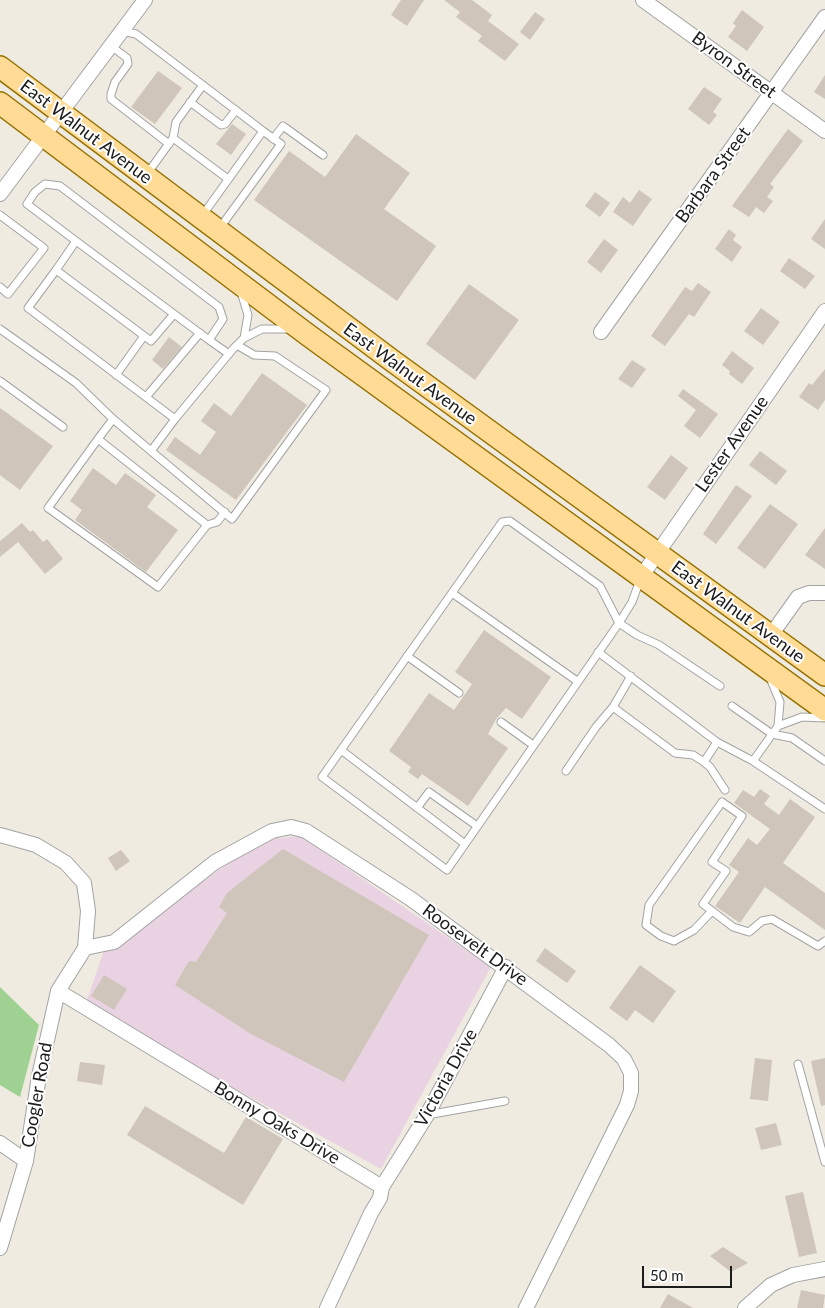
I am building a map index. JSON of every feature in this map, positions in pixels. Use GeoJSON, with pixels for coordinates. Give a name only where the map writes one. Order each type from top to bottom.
{"type":"FeatureCollection","features":[{"type":"Feature","properties":{"kind":"main road","name":"East Walnut Avenue"},"geometry":{"type":"LineString","coordinates":[[0,67],[218,232],[825,675]]}},
{"type":"Feature","properties":{"kind":"main road","name":"East Walnut Avenue"},"geometry":{"type":"LineString","coordinates":[[0,102],[302,330],[825,710]]}},
{"type":"Feature","properties":{"kind":"street"},"geometry":{"type":"LineString","coordinates":[[0,194],[145,0]]}},
{"type":"Feature","properties":{"kind":"street","name":"Byron Street"},"geometry":{"type":"LineString","coordinates":[[643,0],[825,131]]}},
{"type":"Feature","properties":{"kind":"street","name":"Barbara Street"},"geometry":{"type":"LineString","coordinates":[[601,332],[825,17]]}},
{"type":"Feature","properties":{"kind":"street","name":"Lester Avenue"},"geometry":{"type":"LineString","coordinates":[[641,577],[825,311]]}},
{"type":"Feature","properties":{"kind":"street"},"geometry":{"type":"LineString","coordinates":[[771,636],[798,597],[809,593],[825,593]]}},
{"type":"Feature","properties":{"kind":"street","name":"Roosevelt Drive"},"geometry":{"type":"LineString","coordinates":[[85,948],[114,942],[215,862],[272,830],[291,827],[306,830],[411,899],[506,967],[609,1045],[624,1059],[631,1073],[631,1091],[627,1105],[526,1308]]}},
{"type":"Feature","properties":{"kind":"street"},"geometry":{"type":"LineString","coordinates":[[0,835],[36,845],[66,863],[84,883],[88,911],[85,948]]}},
{"type":"Feature","properties":{"kind":"street","name":"Coogler Road"},"geometry":{"type":"LineString","coordinates":[[0,1248],[26,1161],[39,1076],[58,991],[85,948]]}},
{"type":"Feature","properties":{"kind":"street","name":"Victoria Drive"},"geometry":{"type":"LineString","coordinates":[[382,1186],[427,1115],[506,967]]}},
{"type":"Feature","properties":{"kind":"street","name":"Bonny Oaks Drive"},"geometry":{"type":"LineString","coordinates":[[58,991],[382,1186]]}},
{"type":"Feature","properties":{"kind":"street"},"geometry":{"type":"LineString","coordinates":[[0,1143],[26,1161]]}},
{"type":"Feature","properties":{"kind":"street"},"geometry":{"type":"LineString","coordinates":[[331,1306],[371,1213],[380,1198],[382,1186]]}},
{"type":"Feature","properties":{"kind":"street"},"geometry":{"type":"LineString","coordinates":[[745,1308],[771,1285],[793,1275],[825,1269]]}},
{"type":"Feature","properties":{"kind":"lane"},"geometry":{"type":"LineString","coordinates":[[122,31],[136,34],[281,144],[218,232]]}},
{"type":"Feature","properties":{"kind":"lane"},"geometry":{"type":"LineString","coordinates":[[111,46],[127,58],[128,64],[115,82],[111,99],[228,179]]}},
{"type":"Feature","properties":{"kind":"lane"},"geometry":{"type":"LineString","coordinates":[[145,177],[171,141],[176,122],[203,85]]}},
{"type":"Feature","properties":{"kind":"lane"},"geometry":{"type":"LineString","coordinates":[[190,102],[221,125],[225,124],[236,110]]}},
{"type":"Feature","properties":{"kind":"lane"},"geometry":{"type":"LineString","coordinates":[[273,139],[282,126],[323,155]]}},
{"type":"Feature","properties":{"kind":"lane"},"geometry":{"type":"LineString","coordinates":[[200,218],[263,131]]}},
{"type":"Feature","properties":{"kind":"lane"},"geometry":{"type":"LineString","coordinates":[[209,340],[224,319],[219,308],[60,186],[45,184],[35,192],[27,204],[209,340],[229,354]]}},
{"type":"Feature","properties":{"kind":"lane"},"geometry":{"type":"LineString","coordinates":[[0,215],[44,248],[8,294],[0,288]]}},
{"type":"Feature","properties":{"kind":"lane"},"geometry":{"type":"LineString","coordinates":[[76,241],[28,308],[175,419]]}},
{"type":"Feature","properties":{"kind":"lane"},"geometry":{"type":"LineString","coordinates":[[56,270],[151,341],[174,314]]}},
{"type":"Feature","properties":{"kind":"lane"},"geometry":{"type":"LineString","coordinates":[[238,282],[248,315],[244,338]]}},
{"type":"Feature","properties":{"kind":"lane"},"geometry":{"type":"LineString","coordinates":[[151,451],[175,419],[244,338],[272,328],[302,330]]}},
{"type":"Feature","properties":{"kind":"lane"},"geometry":{"type":"LineString","coordinates":[[0,329],[76,383],[113,419],[232,518],[326,390],[275,356],[254,355],[237,345]]}},
{"type":"Feature","properties":{"kind":"lane"},"geometry":{"type":"LineString","coordinates":[[146,397],[200,333]]}},
{"type":"Feature","properties":{"kind":"lane"},"geometry":{"type":"LineString","coordinates":[[116,374],[144,336]]}},
{"type":"Feature","properties":{"kind":"lane"},"geometry":{"type":"LineString","coordinates":[[0,381],[63,427]]}},
{"type":"Feature","properties":{"kind":"lane"},"geometry":{"type":"LineString","coordinates":[[113,419],[48,508],[158,587],[207,525],[216,522],[225,512]]}},
{"type":"Feature","properties":{"kind":"lane"},"geometry":{"type":"LineString","coordinates":[[98,439],[207,525]]}},
{"type":"Feature","properties":{"kind":"lane"},"geometry":{"type":"LineString","coordinates":[[641,577],[632,602],[618,623],[578,681],[532,745],[447,870],[322,777],[502,522],[510,521],[600,586],[618,623],[637,635],[659,645],[720,686]]}},
{"type":"Feature","properties":{"kind":"lane"},"geometry":{"type":"LineString","coordinates":[[452,593],[578,681]]}},
{"type":"Feature","properties":{"kind":"lane"},"geometry":{"type":"LineString","coordinates":[[598,652],[717,742],[753,761],[825,809]]}},
{"type":"Feature","properties":{"kind":"lane"},"geometry":{"type":"LineString","coordinates":[[407,656],[460,693]]}},
{"type":"Feature","properties":{"kind":"lane"},"geometry":{"type":"LineString","coordinates":[[753,761],[778,726],[780,702],[768,669]]}},
{"type":"Feature","properties":{"kind":"lane"},"geometry":{"type":"LineString","coordinates":[[566,771],[596,727],[613,707],[631,676]]}},
{"type":"Feature","properties":{"kind":"lane"},"geometry":{"type":"LineString","coordinates":[[732,706],[772,734],[792,738],[825,761]]}},
{"type":"Feature","properties":{"kind":"lane"},"geometry":{"type":"LineString","coordinates":[[613,707],[675,753],[693,754],[704,762],[710,767],[725,790]]}},
{"type":"Feature","properties":{"kind":"lane"},"geometry":{"type":"LineString","coordinates":[[778,726],[802,717],[825,718]]}},
{"type":"Feature","properties":{"kind":"lane"},"geometry":{"type":"LineString","coordinates":[[501,722],[532,745]]}},
{"type":"Feature","properties":{"kind":"lane"},"geometry":{"type":"LineString","coordinates":[[704,762],[717,742]]}},
{"type":"Feature","properties":{"kind":"lane"},"geometry":{"type":"LineString","coordinates":[[341,750],[465,844]]}},
{"type":"Feature","properties":{"kind":"lane"},"geometry":{"type":"LineString","coordinates":[[417,808],[429,792],[477,826]]}},
{"type":"Feature","properties":{"kind":"lane"},"geometry":{"type":"LineString","coordinates":[[712,911],[694,930],[674,941],[661,936],[646,925],[649,905],[722,802],[742,816],[712,862],[726,871],[703,904],[733,927],[749,932],[762,921],[772,919],[818,946],[825,941]]}},
{"type":"Feature","properties":{"kind":"lane"},"geometry":{"type":"LineString","coordinates":[[798,1064],[825,1162]]}},
{"type":"Feature","properties":{"kind":"lane"},"geometry":{"type":"LineString","coordinates":[[427,1115],[505,1101]]}},
{"type":"Feature","properties":{"kind":"shaded area"},"geometry":{"type":"Polygon","coordinates":[[[300,836],[491,967],[381,1169],[85,1006],[103,953],[261,840],[300,836]]]}},
{"type":"Feature","properties":{"kind":"green space"},"geometry":{"type":"Polygon","coordinates":[[[0,987],[39,1025],[20,1097],[0,1085],[0,987]]]}},
{"type":"Feature","properties":{"kind":"building"},"geometry":{"type":"Polygon","coordinates":[[[401,0],[424,0],[407,26],[391,15],[401,0]]]}},
{"type":"Feature","properties":{"kind":"building"},"geometry":{"type":"Polygon","coordinates":[[[444,0],[472,0],[492,15],[488,21],[519,44],[505,61],[478,41],[482,36],[456,17],[460,12],[444,0]]]}},
{"type":"Feature","properties":{"kind":"building"},"geometry":{"type":"Polygon","coordinates":[[[742,10],[764,27],[747,51],[728,37],[736,26],[733,23],[742,10]]]}},
{"type":"Feature","properties":{"kind":"building"},"geometry":{"type":"Polygon","coordinates":[[[535,12],[545,19],[530,40],[520,32],[535,12]]]}},
{"type":"Feature","properties":{"kind":"building"},"geometry":{"type":"Polygon","coordinates":[[[158,71],[182,88],[155,124],[131,107],[158,71]]]}},
{"type":"Feature","properties":{"kind":"building"},"geometry":{"type":"Polygon","coordinates":[[[825,75],[825,99],[814,92],[825,75]]]}},
{"type":"Feature","properties":{"kind":"building"},"geometry":{"type":"Polygon","coordinates":[[[704,87],[722,99],[713,112],[717,115],[709,125],[688,109],[704,87]]]}},
{"type":"Feature","properties":{"kind":"building"},"geometry":{"type":"Polygon","coordinates":[[[232,124],[246,134],[231,155],[216,144],[232,124]]]}},
{"type":"Feature","properties":{"kind":"building"},"geometry":{"type":"Polygon","coordinates":[[[788,129],[803,141],[770,184],[774,187],[767,197],[773,201],[764,213],[756,207],[749,217],[732,206],[788,129]]]}},
{"type":"Feature","properties":{"kind":"building"},"geometry":{"type":"Polygon","coordinates":[[[356,134],[410,173],[384,209],[436,246],[397,301],[254,200],[289,151],[325,177],[356,134]]]}},
{"type":"Feature","properties":{"kind":"building"},"geometry":{"type":"Polygon","coordinates":[[[639,190],[652,199],[633,226],[613,212],[623,197],[630,203],[639,190]]]}},
{"type":"Feature","properties":{"kind":"building"},"geometry":{"type":"Polygon","coordinates":[[[595,192],[610,203],[600,217],[585,206],[595,192]]]}},
{"type":"Feature","properties":{"kind":"building"},"geometry":{"type":"Polygon","coordinates":[[[825,219],[825,249],[811,239],[825,219]]]}},
{"type":"Feature","properties":{"kind":"building"},"geometry":{"type":"Polygon","coordinates":[[[729,229],[736,235],[733,240],[742,247],[732,262],[715,249],[729,229]]]}},
{"type":"Feature","properties":{"kind":"building"},"geometry":{"type":"Polygon","coordinates":[[[604,239],[618,250],[601,273],[587,262],[604,239]]]}},
{"type":"Feature","properties":{"kind":"building"},"geometry":{"type":"Polygon","coordinates":[[[789,258],[815,276],[805,289],[780,271],[789,258]]]}},
{"type":"Feature","properties":{"kind":"building"},"geometry":{"type":"Polygon","coordinates":[[[698,283],[711,292],[694,317],[689,314],[665,346],[651,336],[685,287],[692,291],[698,283]]]}},
{"type":"Feature","properties":{"kind":"building"},"geometry":{"type":"Polygon","coordinates":[[[469,284],[519,320],[475,380],[426,344],[469,284]]]}},
{"type":"Feature","properties":{"kind":"building"},"geometry":{"type":"Polygon","coordinates":[[[761,308],[780,322],[763,345],[744,331],[761,308]]]}},
{"type":"Feature","properties":{"kind":"building"},"geometry":{"type":"Polygon","coordinates":[[[169,337],[182,347],[163,369],[152,360],[169,337]]]}},
{"type":"Feature","properties":{"kind":"building"},"geometry":{"type":"Polygon","coordinates":[[[732,351],[754,368],[742,384],[729,374],[730,371],[722,365],[732,351]]]}},
{"type":"Feature","properties":{"kind":"building"},"geometry":{"type":"Polygon","coordinates":[[[632,360],[646,369],[632,388],[618,379],[632,360]]]}},
{"type":"Feature","properties":{"kind":"building"},"geometry":{"type":"Polygon","coordinates":[[[825,369],[825,400],[818,410],[799,397],[809,383],[812,385],[825,369]]]}},
{"type":"Feature","properties":{"kind":"building"},"geometry":{"type":"Polygon","coordinates":[[[262,373],[307,405],[236,500],[166,450],[175,437],[200,455],[216,432],[201,421],[214,403],[231,416],[262,373]]]}},
{"type":"Feature","properties":{"kind":"building"},"geometry":{"type":"Polygon","coordinates":[[[683,389],[718,414],[700,438],[684,426],[696,410],[678,396],[683,389]]]}},
{"type":"Feature","properties":{"kind":"building"},"geometry":{"type":"Polygon","coordinates":[[[0,408],[53,446],[20,490],[0,475],[0,408]]]}},
{"type":"Feature","properties":{"kind":"building"},"geometry":{"type":"Polygon","coordinates":[[[760,451],[787,471],[776,485],[749,465],[760,451]]]}},
{"type":"Feature","properties":{"kind":"building"},"geometry":{"type":"Polygon","coordinates":[[[671,455],[688,468],[665,500],[647,487],[671,455]]]}},
{"type":"Feature","properties":{"kind":"building"},"geometry":{"type":"Polygon","coordinates":[[[93,468],[116,485],[125,473],[156,495],[147,507],[178,530],[146,572],[75,520],[82,510],[70,501],[93,468]]]}},
{"type":"Feature","properties":{"kind":"building"},"geometry":{"type":"Polygon","coordinates":[[[736,485],[752,496],[716,544],[703,534],[736,485]]]}},
{"type":"Feature","properties":{"kind":"building"},"geometry":{"type":"Polygon","coordinates":[[[770,504],[798,524],[765,569],[737,548],[770,504]]]}},
{"type":"Feature","properties":{"kind":"building"},"geometry":{"type":"Polygon","coordinates":[[[22,523],[30,532],[33,530],[43,542],[47,539],[63,559],[45,574],[18,542],[0,557],[0,541],[22,523]]]}},
{"type":"Feature","properties":{"kind":"building"},"geometry":{"type":"Polygon","coordinates":[[[825,528],[825,569],[805,555],[825,528]]]}},
{"type":"Feature","properties":{"kind":"building"},"geometry":{"type":"Polygon","coordinates":[[[484,630],[551,677],[522,719],[506,708],[496,719],[488,734],[508,748],[468,806],[422,774],[418,779],[408,772],[411,767],[389,751],[429,693],[454,710],[472,684],[455,672],[484,630]]]}},
{"type":"Feature","properties":{"kind":"building"},"geometry":{"type":"Polygon","coordinates":[[[760,789],[770,796],[764,804],[779,815],[790,799],[815,817],[783,863],[825,893],[825,930],[765,887],[740,923],[715,906],[739,872],[729,865],[748,838],[757,845],[770,829],[734,803],[743,790],[754,797],[760,789]]]}},
{"type":"Feature","properties":{"kind":"building"},"geometry":{"type":"Polygon","coordinates":[[[283,849],[429,935],[344,1082],[251,1034],[175,985],[189,961],[196,962],[227,913],[219,907],[227,893],[283,849]]]}},
{"type":"Feature","properties":{"kind":"building"},"geometry":{"type":"Polygon","coordinates":[[[121,850],[130,861],[116,871],[108,858],[121,850]]]}},
{"type":"Feature","properties":{"kind":"building"},"geometry":{"type":"Polygon","coordinates":[[[545,948],[576,971],[567,983],[536,961],[545,948]]]}},
{"type":"Feature","properties":{"kind":"building"},"geometry":{"type":"Polygon","coordinates":[[[640,965],[676,991],[653,1023],[635,1010],[627,1021],[609,1008],[640,965]]]}},
{"type":"Feature","properties":{"kind":"building"},"geometry":{"type":"Polygon","coordinates":[[[104,975],[127,989],[114,1010],[91,996],[104,975]]]}},
{"type":"Feature","properties":{"kind":"building"},"geometry":{"type":"Polygon","coordinates":[[[755,1058],[772,1060],[768,1101],[750,1099],[755,1058]]]}},
{"type":"Feature","properties":{"kind":"building"},"geometry":{"type":"Polygon","coordinates":[[[825,1058],[825,1105],[821,1106],[811,1061],[825,1058]]]}},
{"type":"Feature","properties":{"kind":"building"},"geometry":{"type":"Polygon","coordinates":[[[80,1062],[105,1065],[102,1085],[77,1081],[80,1062]]]}},
{"type":"Feature","properties":{"kind":"building"},"geometry":{"type":"Polygon","coordinates":[[[145,1106],[224,1153],[246,1117],[283,1139],[243,1205],[127,1135],[145,1106]]]}},
{"type":"Feature","properties":{"kind":"building"},"geometry":{"type":"Polygon","coordinates":[[[776,1123],[782,1145],[761,1150],[755,1128],[776,1123]]]}},
{"type":"Feature","properties":{"kind":"building"},"geometry":{"type":"Polygon","coordinates":[[[803,1192],[817,1253],[799,1257],[785,1196],[803,1192]]]}},
{"type":"Feature","properties":{"kind":"building"},"geometry":{"type":"Polygon","coordinates":[[[723,1247],[748,1263],[731,1272],[710,1256],[723,1247]]]}},
{"type":"Feature","properties":{"kind":"building"},"geometry":{"type":"Polygon","coordinates":[[[801,1290],[825,1295],[823,1308],[797,1308],[801,1290]]]}},
{"type":"Feature","properties":{"kind":"building"},"geometry":{"type":"Polygon","coordinates":[[[668,1294],[693,1308],[660,1308],[668,1294]]]}}]}
